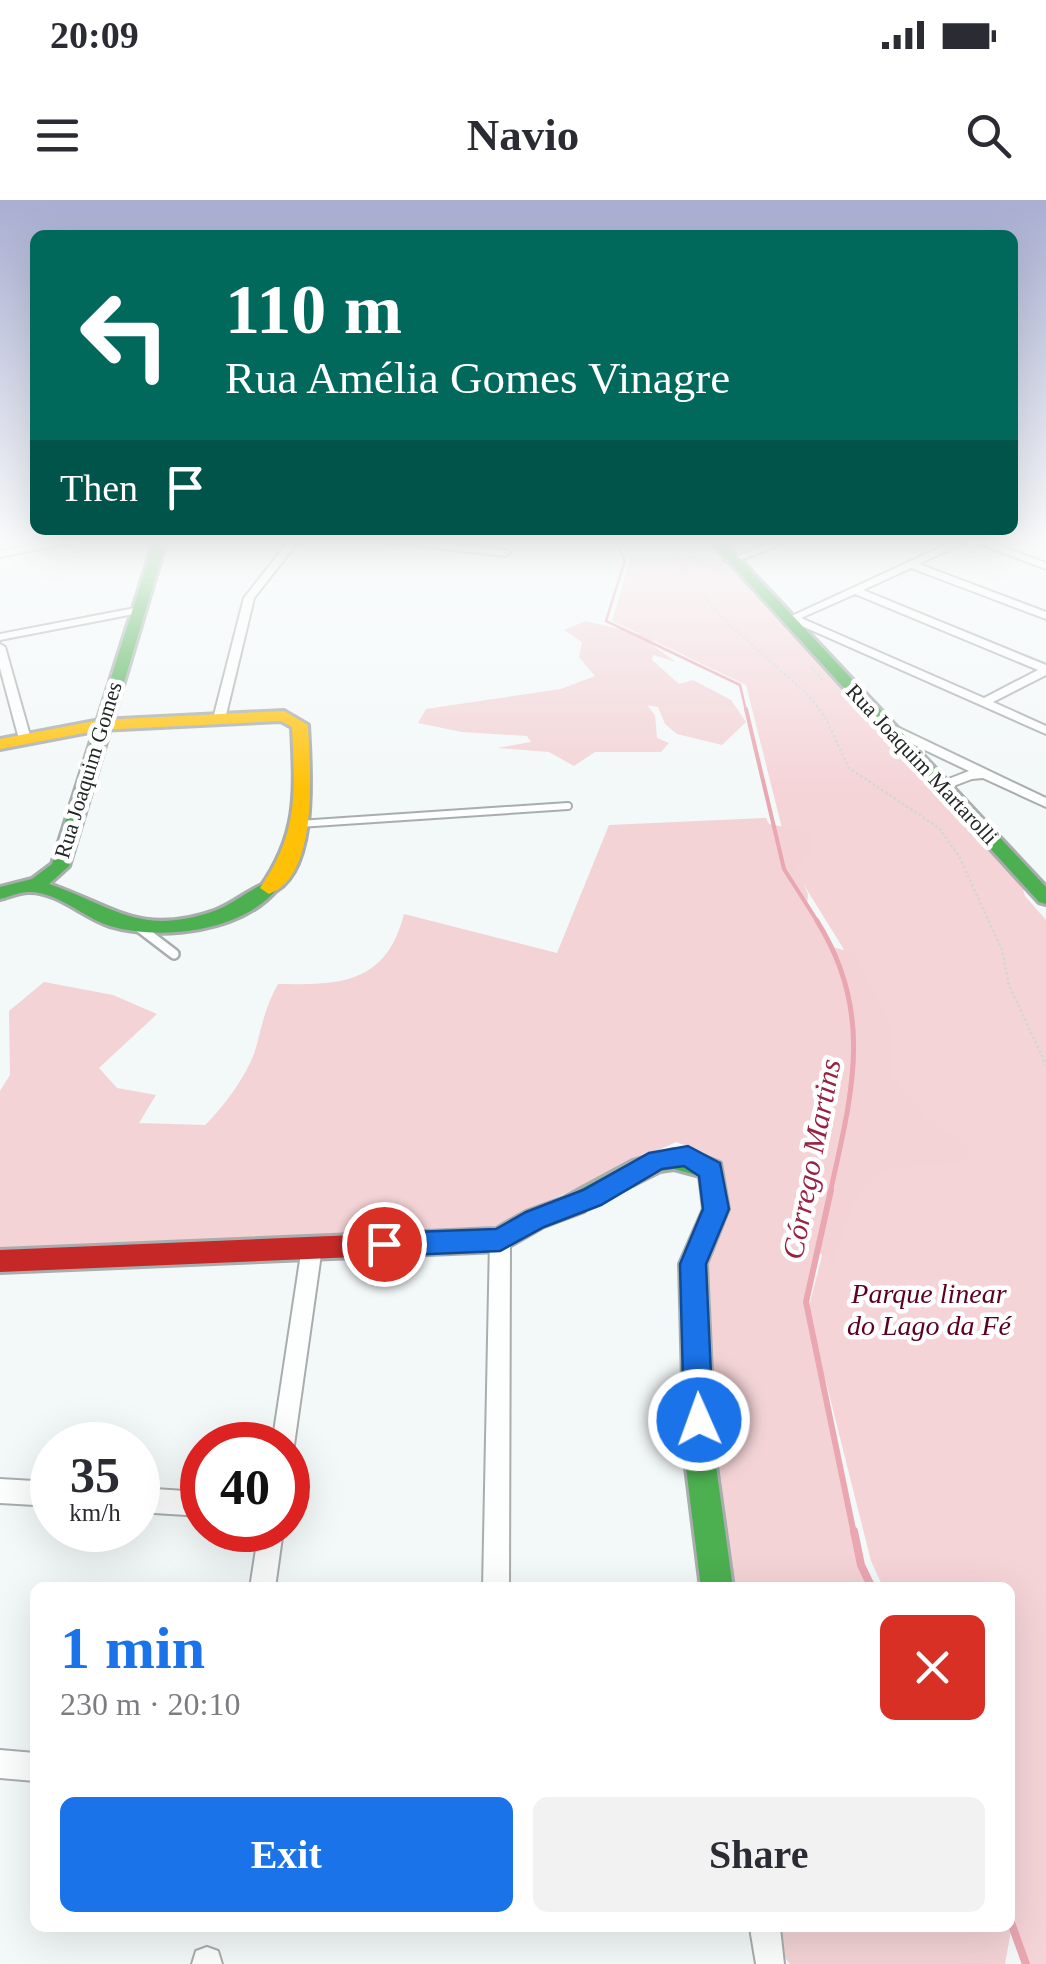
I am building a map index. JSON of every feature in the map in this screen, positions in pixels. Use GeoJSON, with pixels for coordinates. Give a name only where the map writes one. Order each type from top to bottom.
{"type":"FeatureCollection","features":[{"type":"Feature","properties":{"kind":"street"},"geometry":{"type":"LineString","coordinates":[[0,637],[66,624]]}},
{"type":"Feature","properties":{"kind":"street","name":"Rua Joaquim Gomes"},"geometry":{"type":"LineString","coordinates":[[51,881],[135,624]]}},
{"type":"Feature","properties":{"kind":"street"},"geometry":{"type":"LineString","coordinates":[[219,720],[243,624]]}},
{"type":"Feature","properties":{"kind":"street","name":"Rua Joaquim Martarolli"},"geometry":{"type":"LineString","coordinates":[[794,624],[1046,898]]}},
{"type":"Feature","properties":{"kind":"street"},"geometry":{"type":"LineString","coordinates":[[802,624],[1046,730]]}},
{"type":"Feature","properties":{"kind":"street"},"geometry":{"type":"LineString","coordinates":[[937,624],[1046,670]]}},
{"type":"Feature","properties":{"kind":"street"},"geometry":{"type":"LineString","coordinates":[[0,647],[25,739]]}},
{"type":"Feature","properties":{"kind":"street"},"geometry":{"type":"LineString","coordinates":[[822,658],[843,648],[860,649]]}},
{"type":"Feature","properties":{"kind":"street"},"geometry":{"type":"LineString","coordinates":[[984,703],[1046,670]]}},
{"type":"Feature","properties":{"kind":"street"},"geometry":{"type":"LineString","coordinates":[[0,744],[100,725],[284,716],[300,725],[292,856],[281,876],[240,906],[208,920],[136,925],[94,912],[51,881],[0,893]]}},
{"type":"Feature","properties":{"kind":"street"},"geometry":{"type":"LineString","coordinates":[[889,728],[1046,803]]}},
{"type":"Feature","properties":{"kind":"street"},"geometry":{"type":"LineString","coordinates":[[942,786],[970,774],[986,774]]}},
{"type":"Feature","properties":{"kind":"street"},"geometry":{"type":"LineString","coordinates":[[0,1261],[500,1240],[535,1219],[592,1198],[658,1160],[688,1156],[711,1170],[716,1209],[693,1264],[700,1459],[717,1582]]}},
{"type":"Feature","properties":{"kind":"street"},"geometry":{"type":"LineString","coordinates":[[496,1582],[500,1240]]}},
{"type":"Feature","properties":{"kind":"street"},"geometry":{"type":"LineString","coordinates":[[286,1422],[312,1247]]}},
{"type":"Feature","properties":{"kind":"street"},"geometry":{"type":"LineString","coordinates":[[0,1491],[30,1493]]}},
{"type":"Feature","properties":{"kind":"street"},"geometry":{"type":"LineString","coordinates":[[263,1582],[268,1552]]}},
{"type":"Feature","properties":{"kind":"street"},"geometry":{"type":"LineString","coordinates":[[0,1764],[30,1767]]}},
{"type":"Feature","properties":{"kind":"street"},"geometry":{"type":"LineString","coordinates":[[766,1932],[770,1961]]}},
{"type":"Feature","properties":{"kind":"lane"},"geometry":{"type":"LineString","coordinates":[[296,824],[568,806]]}},
{"type":"Feature","properties":{"kind":"lane"},"geometry":{"type":"LineString","coordinates":[[136,925],[174,954]]}},
{"type":"Feature","properties":{"kind":"path"},"geometry":{"type":"LineString","coordinates":[[732,624],[808,695],[825,718],[848,768],[938,828],[958,856],[1002,950],[1008,985],[1046,1065]]}},
{"type":"Feature","properties":{"kind":"green space","name":"Parque linear do Lago da Fé"},"geometry":{"type":"Polygon","coordinates":[[[619,624],[782,624],[1022,885],[1025,896],[1046,920],[1046,1964],[1028,1964],[1015,1926],[1015,1582],[881,1582],[871,1561],[808,1310],[860,1108],[866,1035],[843,948],[791,864],[746,685],[619,624]]]}},
{"type":"Feature","properties":{"kind":"shaded area"},"geometry":{"type":"Polygon","coordinates":[[[578,624],[599,624],[651,637],[655,647],[676,662],[653,655],[652,660],[679,684],[693,680],[731,700],[746,722],[722,745],[677,734],[665,724],[658,707],[647,705],[655,715],[657,738],[669,743],[661,752],[595,752],[574,766],[549,752],[497,748],[531,742],[527,736],[462,732],[418,723],[426,709],[561,689],[595,676],[579,657],[582,642],[564,630],[578,624]]]}},
{"type":"Feature","properties":{"kind":"shaded area"},"geometry":{"type":"Polygon","coordinates":[[[766,818],[769,824],[810,832],[811,854],[796,868],[808,894],[807,905],[833,947],[856,954],[890,1021],[891,1075],[927,1119],[970,1148],[963,1163],[900,1167],[872,1180],[853,1206],[834,1267],[817,1250],[806,1303],[819,1362],[825,1369],[826,1396],[861,1565],[870,1582],[711,1582],[684,1283],[708,1179],[687,1146],[676,1142],[486,1230],[0,1257],[0,1091],[10,1075],[9,1011],[44,982],[113,995],[157,1014],[99,1068],[117,1088],[156,1095],[139,1123],[205,1125],[249,1066],[278,984],[322,983],[358,976],[386,955],[404,914],[557,953],[609,825],[766,818]]]}},
{"type":"Feature","properties":{"kind":"shaded area"},"geometry":{"type":"Polygon","coordinates":[[[770,1932],[1011,1932],[1005,1964],[790,1964],[770,1932]]]}},
{"type":"Feature","properties":{"kind":"waterway","name":"Córrego Martins"},"geometry":{"type":"LineString","coordinates":[[613,624],[740,685],[746,711]]}},
{"type":"Feature","properties":{"kind":"waterway","name":"Córrego Martins"},"geometry":{"type":"LineString","coordinates":[[746,709],[784,869],[819,924]]}},
{"type":"Feature","properties":{"kind":"waterway","name":"Córrego Martins"},"geometry":{"type":"LineString","coordinates":[[817,921],[847,988],[854,1054],[830,1193]]}},
{"type":"Feature","properties":{"kind":"waterway","name":"Córrego Martins"},"geometry":{"type":"LineString","coordinates":[[831,1190],[806,1302],[854,1534]]}},
{"type":"Feature","properties":{"kind":"waterway","name":"Córrego Martins"},"geometry":{"type":"LineString","coordinates":[[854,1531],[869,1582]]}},
{"type":"Feature","properties":{"kind":"waterway","name":"Córrego Martins"},"geometry":{"type":"LineString","coordinates":[[1014,1932],[1026,1964]]}},
{"type":"Feature","properties":{"kind":"traffic: fast"},"geometry":{"type":"LineString","coordinates":[[0,893],[39,883],[60,866],[135,624]]}},
{"type":"Feature","properties":{"kind":"traffic: fast"},"geometry":{"type":"LineString","coordinates":[[793,624],[1046,898]]}},
{"type":"Feature","properties":{"kind":"traffic: fast"},"geometry":{"type":"LineString","coordinates":[[31,886],[54,892],[116,921],[155,927],[217,917],[254,900],[269,888]]}},
{"type":"Feature","properties":{"kind":"traffic: fast"},"geometry":{"type":"LineString","coordinates":[[575,1204],[658,1162],[674,1159],[711,1170],[716,1209],[693,1264],[700,1459],[716,1582]]}},
{"type":"Feature","properties":{"kind":"traffic: slow"},"geometry":{"type":"LineString","coordinates":[[0,744],[100,725],[284,716],[300,725],[301,811],[292,853],[269,888]]}},
{"type":"Feature","properties":{"kind":"traffic: jam"},"geometry":{"type":"LineString","coordinates":[[0,1261],[500,1240],[535,1219],[575,1204]]}},
{"type":"Feature","properties":{"kind":"route"},"geometry":{"type":"LineString","coordinates":[[384,1244],[500,1240],[535,1219],[592,1198],[658,1160],[688,1156],[711,1170],[716,1209],[693,1264],[699,1420]]}}]}
